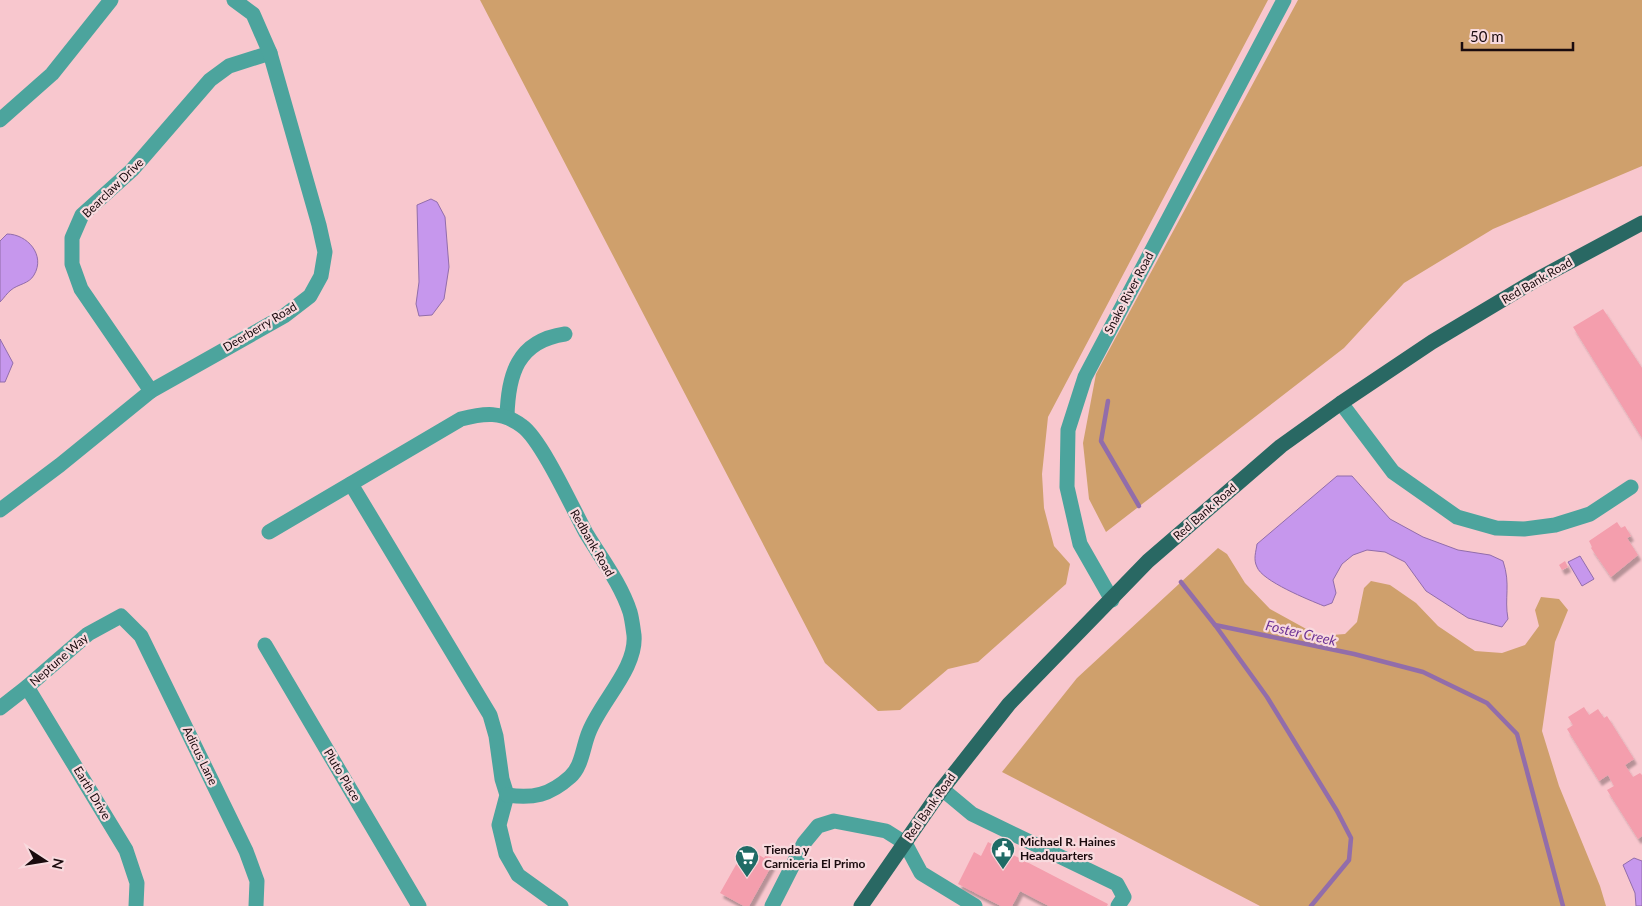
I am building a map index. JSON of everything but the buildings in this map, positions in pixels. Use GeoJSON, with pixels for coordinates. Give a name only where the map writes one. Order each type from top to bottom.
{"type":"FeatureCollection","features":[{"type":"Feature","properties":{"kind":"main road","name":"Red Bank Road"},"geometry":{"type":"LineString","coordinates":[[861,906],[942,789],[1010,704],[1055,655],[1148,562],[1281,446],[1341,403],[1432,342],[1525,286],[1642,222]]}},
{"type":"Feature","properties":{"kind":"street"},"geometry":{"type":"LineString","coordinates":[[0,120],[52,74],[111,0]]}},
{"type":"Feature","properties":{"kind":"street","name":"Deerberry Road"},"geometry":{"type":"LineString","coordinates":[[0,510],[60,465],[151,391],[284,316],[310,296],[321,276],[325,252],[320,225],[270,53],[253,14],[234,0]]}},
{"type":"Feature","properties":{"kind":"street","name":"Snake River Road"},"geometry":{"type":"LineString","coordinates":[[1112,600],[1080,544],[1067,487],[1068,430],[1085,377],[1284,0]]}},
{"type":"Feature","properties":{"kind":"street","name":"Bearclaw Drive"},"geometry":{"type":"LineString","coordinates":[[151,391],[81,290],[72,264],[72,238],[82,215],[132,170],[210,80],[229,66],[270,53]]}},
{"type":"Feature","properties":{"kind":"street"},"geometry":{"type":"LineString","coordinates":[[507,418],[508,390],[514,368],[529,349],[550,336],[565,334]]}},
{"type":"Feature","properties":{"kind":"street"},"geometry":{"type":"LineString","coordinates":[[1341,403],[1393,472],[1457,517],[1496,528],[1524,529],[1555,526],[1590,514],[1631,487]]}},
{"type":"Feature","properties":{"kind":"street","name":"Redbank Road"},"geometry":{"type":"LineString","coordinates":[[269,532],[462,419],[485,413],[507,418],[524,426],[540,450],[630,612],[634,637],[631,662],[598,712],[588,734],[581,758],[572,776],[550,792],[529,798],[508,795]]}},
{"type":"Feature","properties":{"kind":"street"},"geometry":{"type":"LineString","coordinates":[[351,484],[490,715],[496,736],[502,779],[508,795],[499,825],[506,854],[518,875],[561,906]]}},
{"type":"Feature","properties":{"kind":"street","name":"Neptune Way"},"geometry":{"type":"LineString","coordinates":[[0,708],[28,688],[88,634],[121,616]]}},
{"type":"Feature","properties":{"kind":"street","name":"Adicus Lane"},"geometry":{"type":"LineString","coordinates":[[121,616],[140,636],[246,851],[256,881],[256,906]]}},
{"type":"Feature","properties":{"kind":"street","name":"Pluto Place"},"geometry":{"type":"LineString","coordinates":[[265,645],[419,906]]}},
{"type":"Feature","properties":{"kind":"street","name":"Earth Drive"},"geometry":{"type":"LineString","coordinates":[[28,688],[126,850],[137,883],[136,906]]}},
{"type":"Feature","properties":{"kind":"street"},"geometry":{"type":"LineString","coordinates":[[942,789],[972,814],[1118,884],[1124,897],[1118,906]]}},
{"type":"Feature","properties":{"kind":"street"},"geometry":{"type":"LineString","coordinates":[[772,906],[804,843],[818,826],[834,821],[858,824],[886,831],[905,842],[921,873],[975,906]]}},
{"type":"Feature","properties":{"kind":"shaded area"},"geometry":{"type":"Polygon","coordinates":[[[480,0],[1268,0],[1048,417],[1042,474],[1044,508],[1054,546],[1070,564],[1066,584],[978,662],[948,669],[900,710],[878,711],[825,663],[480,0]]]}},
{"type":"Feature","properties":{"kind":"shaded area"},"geometry":{"type":"Polygon","coordinates":[[[1298,0],[1642,0],[1642,166],[1493,229],[1404,283],[1344,348],[1106,532],[1089,499],[1083,443],[1096,374],[1298,0]]]}},
{"type":"Feature","properties":{"kind":"shaded area"},"geometry":{"type":"Polygon","coordinates":[[[431,199],[437,202],[445,217],[449,267],[444,299],[432,315],[419,316],[416,304],[419,282],[417,205],[431,199]]]}},
{"type":"Feature","properties":{"kind":"shaded area"},"geometry":{"type":"Polygon","coordinates":[[[7,234],[14,235],[27,242],[36,253],[38,260],[32,278],[11,290],[0,302],[0,241],[7,234]]]}},
{"type":"Feature","properties":{"kind":"shaded area"},"geometry":{"type":"Polygon","coordinates":[[[0,339],[13,363],[5,382],[0,382],[0,339]]]}},
{"type":"Feature","properties":{"kind":"shaded area"},"geometry":{"type":"Polygon","coordinates":[[[1337,476],[1352,476],[1390,519],[1423,537],[1458,550],[1490,555],[1503,561],[1507,577],[1508,619],[1502,627],[1468,618],[1426,591],[1405,562],[1385,552],[1367,550],[1353,555],[1342,564],[1333,580],[1336,593],[1332,603],[1324,606],[1287,590],[1267,578],[1257,567],[1255,561],[1257,544],[1337,476]]]}},
{"type":"Feature","properties":{"kind":"shaded area"},"geometry":{"type":"Polygon","coordinates":[[[1218,548],[1227,554],[1245,583],[1270,609],[1319,636],[1345,634],[1357,622],[1364,588],[1371,581],[1390,585],[1416,603],[1438,626],[1475,651],[1502,653],[1525,645],[1539,626],[1535,610],[1541,597],[1559,599],[1568,610],[1555,642],[1542,731],[1559,786],[1600,886],[1606,906],[1260,906],[1002,772],[1077,678],[1218,548]]]}},
{"type":"Feature","properties":{"kind":"shaded area"},"geometry":{"type":"Polygon","coordinates":[[[1580,556],[1594,579],[1582,586],[1568,562],[1580,556]]]}},
{"type":"Feature","properties":{"kind":"shaded area"},"geometry":{"type":"Polygon","coordinates":[[[1634,858],[1642,861],[1642,906],[1636,906],[1635,893],[1623,865],[1634,858]]]}},
{"type":"Feature","properties":{"kind":"waterway"},"geometry":{"type":"LineString","coordinates":[[1108,401],[1101,441],[1139,506]]}},
{"type":"Feature","properties":{"kind":"waterway","name":"Foster Creek"},"geometry":{"type":"LineString","coordinates":[[1181,582],[1267,697],[1337,811],[1351,838],[1349,860],[1311,906]]}},
{"type":"Feature","properties":{"kind":"waterway","name":"Foster Creek"},"geometry":{"type":"LineString","coordinates":[[1215,625],[1354,654],[1423,672],[1487,703],[1517,734],[1563,906]]}},
{"type":"Feature","properties":{"kind":"place","name":"Michael R. Haines Headquarters"},"geometry":{"type":"Point","coordinates":[1003,870]}},
{"type":"Feature","properties":{"kind":"place","name":"Tienda y Carniceria El Primo"},"geometry":{"type":"Point","coordinates":[747,878]}}]}
